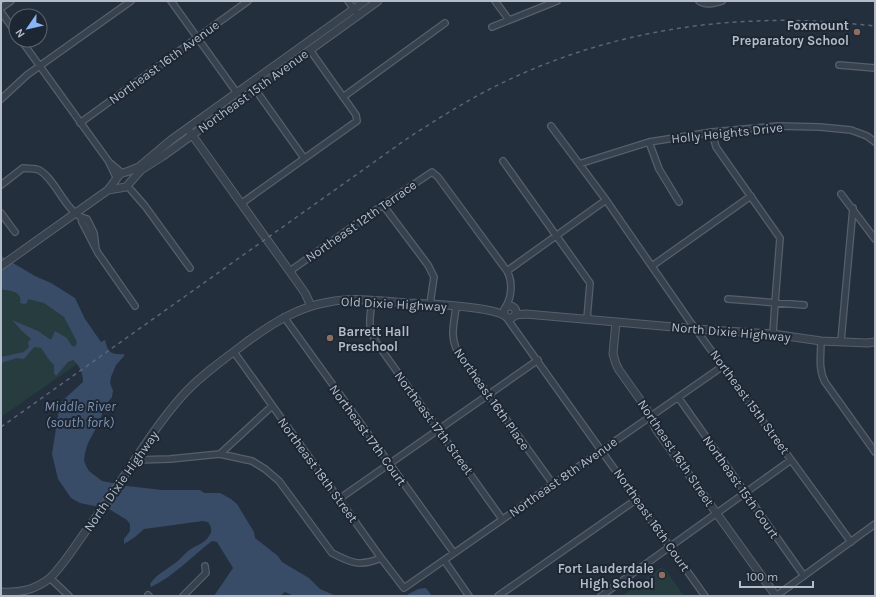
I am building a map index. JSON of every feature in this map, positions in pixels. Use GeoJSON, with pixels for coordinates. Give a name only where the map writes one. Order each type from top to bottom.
{"type":"FeatureCollection","features":[{"type":"Feature","properties":{"kind":"street"},"geometry":{"type":"LineString","coordinates":[[1,8],[11,1]]}},
{"type":"Feature","properties":{"kind":"street"},"geometry":{"type":"LineString","coordinates":[[1,99],[26,75],[131,1]]}},
{"type":"Feature","properties":{"kind":"street"},"geometry":{"type":"LineString","coordinates":[[171,1],[237,93]]}},
{"type":"Feature","properties":{"kind":"street","name":"Northeast 16th Avenue"},"geometry":{"type":"LineString","coordinates":[[80,123],[248,1]]}},
{"type":"Feature","properties":{"kind":"street"},"geometry":{"type":"LineString","coordinates":[[348,1],[358,15]]}},
{"type":"Feature","properties":{"kind":"street","name":"Northeast 15th Avenue"},"geometry":{"type":"LineString","coordinates":[[1,266],[78,216],[108,190],[120,176],[139,167],[187,128],[365,1]]}},
{"type":"Feature","properties":{"kind":"street","name":"Northeast 15th Avenue"},"geometry":{"type":"LineString","coordinates":[[108,190],[127,186],[141,170],[378,1]]}},
{"type":"Feature","properties":{"kind":"street"},"geometry":{"type":"LineString","coordinates":[[495,1],[508,20]]}},
{"type":"Feature","properties":{"kind":"street"},"geometry":{"type":"LineString","coordinates":[[492,27],[557,1]]}},
{"type":"Feature","properties":{"kind":"street"},"geometry":{"type":"LineString","coordinates":[[701,2],[714,4],[722,1]]}},
{"type":"Feature","properties":{"kind":"street"},"geometry":{"type":"LineString","coordinates":[[1,12],[8,22]]}},
{"type":"Feature","properties":{"kind":"street"},"geometry":{"type":"LineString","coordinates":[[343,97],[445,23]]}},
{"type":"Feature","properties":{"kind":"street"},"geometry":{"type":"LineString","coordinates":[[27,48],[120,176]]}},
{"type":"Feature","properties":{"kind":"street"},"geometry":{"type":"LineString","coordinates":[[242,203],[357,120],[356,115],[310,50]]}},
{"type":"Feature","properties":{"kind":"street"},"geometry":{"type":"LineString","coordinates":[[839,65],[875,68]]}},
{"type":"Feature","properties":{"kind":"street"},"geometry":{"type":"LineString","coordinates":[[255,89],[304,158]]}},
{"type":"Feature","properties":{"kind":"street","name":"Northeast 15th Street"},"geometry":{"type":"LineString","coordinates":[[551,126],[606,200],[696,329],[851,542]]}},
{"type":"Feature","properties":{"kind":"street","name":"Holly Heights Drive"},"geometry":{"type":"LineString","coordinates":[[579,164],[649,142],[712,132],[778,126],[820,127],[851,130],[866,136],[875,142]]}},
{"type":"Feature","properties":{"kind":"street"},"geometry":{"type":"LineString","coordinates":[[187,128],[305,293],[311,306]]}},
{"type":"Feature","properties":{"kind":"street"},"geometry":{"type":"LineString","coordinates":[[712,132],[716,147],[780,238],[773,334]]}},
{"type":"Feature","properties":{"kind":"street"},"geometry":{"type":"LineString","coordinates":[[649,142],[659,169],[679,202]]}},
{"type":"Feature","properties":{"kind":"street"},"geometry":{"type":"LineString","coordinates":[[503,161],[590,283],[587,319]]}},
{"type":"Feature","properties":{"kind":"street"},"geometry":{"type":"LineString","coordinates":[[1,185],[23,168],[38,169],[51,182],[78,216],[87,219],[94,233],[96,249],[102,260],[135,306]]}},
{"type":"Feature","properties":{"kind":"street","name":"Northeast 12th Terrace"},"geometry":{"type":"LineString","coordinates":[[290,272],[383,205],[432,172],[438,177],[508,271]]}},
{"type":"Feature","properties":{"kind":"street"},"geometry":{"type":"LineString","coordinates":[[120,176],[128,175],[127,186]]}},
{"type":"Feature","properties":{"kind":"street"},"geometry":{"type":"LineString","coordinates":[[120,176],[116,184],[127,186],[145,206],[190,268]]}},
{"type":"Feature","properties":{"kind":"street"},"geometry":{"type":"LineString","coordinates":[[841,194],[875,239]]}},
{"type":"Feature","properties":{"kind":"street"},"geometry":{"type":"LineString","coordinates":[[652,266],[751,196]]}},
{"type":"Feature","properties":{"kind":"street"},"geometry":{"type":"LineString","coordinates":[[510,312],[511,278],[508,271],[606,200]]}},
{"type":"Feature","properties":{"kind":"street"},"geometry":{"type":"LineString","coordinates":[[383,205],[428,265],[434,277],[430,304]]}},
{"type":"Feature","properties":{"kind":"street"},"geometry":{"type":"LineString","coordinates":[[841,341],[853,208]]}},
{"type":"Feature","properties":{"kind":"street"},"geometry":{"type":"LineString","coordinates":[[1,213],[15,232]]}},
{"type":"Feature","properties":{"kind":"street"},"geometry":{"type":"LineString","coordinates":[[728,299],[804,305]]}},
{"type":"Feature","properties":{"kind":"street","name":"Old Dixie Highway"},"geometry":{"type":"LineString","coordinates":[[234,352],[284,317],[311,306],[349,300],[430,304],[587,319]]}},
{"type":"Feature","properties":{"kind":"street","name":"Northeast 17th Street"},"geometry":{"type":"LineString","coordinates":[[372,301],[369,326],[371,333],[502,519]]}},
{"type":"Feature","properties":{"kind":"street","name":"Northeast 16th Place"},"geometry":{"type":"LineString","coordinates":[[456,307],[453,335],[454,345],[553,484]]}},
{"type":"Feature","properties":{"kind":"street","name":"Northeast 16th Court"},"geometry":{"type":"LineString","coordinates":[[510,312],[514,327],[705,596]]}},
{"type":"Feature","properties":{"kind":"street","name":"Northeast 17th Court"},"geometry":{"type":"LineString","coordinates":[[284,317],[454,553]]}},
{"type":"Feature","properties":{"kind":"street","name":"North Dixie Highway"},"geometry":{"type":"LineString","coordinates":[[587,319],[696,329],[773,334],[821,341],[875,342]]}},
{"type":"Feature","properties":{"kind":"street","name":"Northeast 16th Street"},"geometry":{"type":"LineString","coordinates":[[616,322],[613,354],[619,370],[646,408],[656,429],[776,596]]}},
{"type":"Feature","properties":{"kind":"street"},"geometry":{"type":"LineString","coordinates":[[821,341],[821,375],[875,452]]}},
{"type":"Feature","properties":{"kind":"street","name":"North Dixie Highway"},"geometry":{"type":"LineString","coordinates":[[1,592],[29,590],[39,586],[50,578],[102,510],[168,413],[184,394],[203,376],[234,352]]}},
{"type":"Feature","properties":{"kind":"street","name":"Northeast 18th Street"},"geometry":{"type":"LineString","coordinates":[[234,352],[404,588]]}},
{"type":"Feature","properties":{"kind":"street"},"geometry":{"type":"LineString","coordinates":[[339,498],[538,360]]}},
{"type":"Feature","properties":{"kind":"street","name":"Northeast 8th Avenue"},"geometry":{"type":"LineString","coordinates":[[404,588],[723,366]]}},
{"type":"Feature","properties":{"kind":"street","name":"Northeast 15th Court"},"geometry":{"type":"LineString","coordinates":[[678,397],[804,576]]}},
{"type":"Feature","properties":{"kind":"street"},"geometry":{"type":"LineString","coordinates":[[220,454],[272,406]]}},
{"type":"Feature","properties":{"kind":"street"},"geometry":{"type":"LineString","coordinates":[[136,460],[170,459],[220,454],[236,456],[252,461],[265,469],[279,481],[332,553],[343,559],[356,563],[367,564],[381,558]]}},
{"type":"Feature","properties":{"kind":"street"},"geometry":{"type":"LineString","coordinates":[[602,596],[791,460]]}},
{"type":"Feature","properties":{"kind":"street"},"geometry":{"type":"LineString","coordinates":[[498,596],[637,499]]}},
{"type":"Feature","properties":{"kind":"street"},"geometry":{"type":"LineString","coordinates":[[776,596],[875,524]]}},
{"type":"Feature","properties":{"kind":"street"},"geometry":{"type":"LineString","coordinates":[[444,560],[469,596]]}},
{"type":"Feature","properties":{"kind":"street"},"geometry":{"type":"LineString","coordinates":[[183,596],[206,573],[205,566]]}},
{"type":"Feature","properties":{"kind":"street"},"geometry":{"type":"LineString","coordinates":[[50,578],[69,596]]}},
{"type":"Feature","properties":{"kind":"green space"},"geometry":{"type":"Polygon","coordinates":[[[3,290],[10,290],[50,303],[68,315],[83,343],[80,362],[1,417],[1,292],[3,290]]]}},
{"type":"Feature","properties":{"kind":"green space"},"geometry":{"type":"Polygon","coordinates":[[[660,568],[665,569],[684,596],[622,596],[660,568]]]}},
{"type":"Feature","properties":{"kind":"water","name":"Middle River (south fork)"},"geometry":{"type":"Polygon","coordinates":[[[1,256],[75,298],[85,319],[101,342],[105,340],[110,352],[124,354],[116,365],[111,377],[110,383],[113,391],[112,397],[104,407],[100,421],[88,443],[85,453],[84,460],[89,471],[102,481],[127,486],[162,490],[200,490],[204,493],[220,493],[237,504],[254,532],[255,538],[278,556],[282,562],[309,578],[320,589],[336,596],[294,596],[285,592],[280,596],[214,596],[233,568],[217,542],[212,541],[175,572],[151,587],[150,584],[156,577],[189,550],[207,538],[211,532],[210,525],[208,522],[203,521],[144,529],[124,544],[124,539],[130,531],[130,524],[127,520],[109,509],[80,503],[71,498],[58,479],[52,454],[60,403],[83,382],[81,370],[73,360],[68,362],[56,376],[54,373],[54,365],[41,348],[34,347],[24,359],[17,358],[1,363],[1,357],[24,352],[29,347],[28,342],[31,339],[12,320],[38,331],[51,340],[55,331],[67,338],[71,345],[75,347],[77,342],[64,317],[44,303],[28,299],[27,303],[20,303],[20,297],[18,294],[13,291],[3,290],[1,288],[1,256]]]}},
{"type":"Feature","properties":{"kind":"water"},"geometry":{"type":"Polygon","coordinates":[[[426,588],[432,596],[405,596],[418,589],[426,588]]]}},
{"type":"Feature","properties":{"kind":"railway"},"geometry":{"type":"LineString","coordinates":[[1,427],[408,138],[494,87],[556,60],[589,49],[655,32],[723,23],[786,20],[875,26]]}},
{"type":"Feature","properties":{"kind":"place","name":"Foxmount Preparatory School"},"geometry":{"type":"Point","coordinates":[857,32]}},
{"type":"Feature","properties":{"kind":"place","name":"Barrett Hall Preschool"},"geometry":{"type":"Point","coordinates":[330,338]}},
{"type":"Feature","properties":{"kind":"place","name":"Fort Lauderdale High School"},"geometry":{"type":"Point","coordinates":[662,575]}}]}
